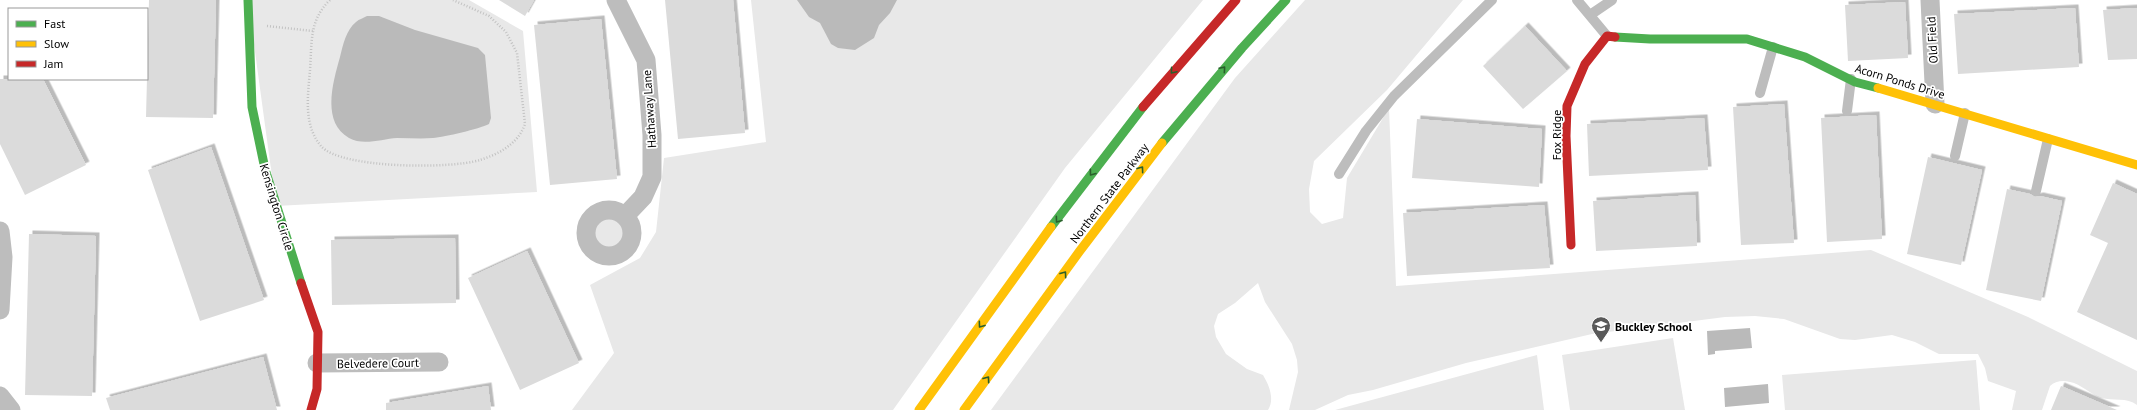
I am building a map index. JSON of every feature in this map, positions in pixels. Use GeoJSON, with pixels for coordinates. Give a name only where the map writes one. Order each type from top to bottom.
{"type":"FeatureCollection","features":[{"type":"Feature","properties":{"kind":"main road","name":"Kensington Circle"},"geometry":{"type":"LineString","coordinates":[[248,0],[252,107],[265,169],[289,248],[318,332],[317,389],[311,410]]}},
{"type":"Feature","properties":{"kind":"main road","name":"Northern State Parkway"},"geometry":{"type":"LineString","coordinates":[[919,410],[1115,142],[1193,48],[1236,0]]}},
{"type":"Feature","properties":{"kind":"main road","name":"Northern State Parkway"},"geometry":{"type":"LineString","coordinates":[[964,410],[1152,155],[1227,64],[1286,0]]}},
{"type":"Feature","properties":{"kind":"main road","name":"Acorn Ponds Drive"},"geometry":{"type":"LineString","coordinates":[[1607,36],[1650,39],[1747,39],[1805,57],[1851,79],[1965,113],[2048,140],[2137,165]]}},
{"type":"Feature","properties":{"kind":"main road","name":"Fox Ridge"},"geometry":{"type":"LineString","coordinates":[[1571,245],[1566,136],[1568,106],[1585,64],[1607,36]]}},
{"type":"Feature","properties":{"kind":"street","name":"Hathaway Lane"},"geometry":{"type":"LineString","coordinates":[[616,0],[646,60],[652,135],[652,177],[644,197],[625,216]]}},
{"type":"Feature","properties":{"kind":"street","name":"Old Field"},"geometry":{"type":"LineString","coordinates":[[1930,0],[1935,104]]}},
{"type":"Feature","properties":{"kind":"street"},"geometry":{"type":"LineString","coordinates":[[0,231],[3,257],[0,310]]}},
{"type":"Feature","properties":{"kind":"street","name":"Belvedere Court"},"geometry":{"type":"LineString","coordinates":[[317,363],[439,362]]}},
{"type":"Feature","properties":{"kind":"street"},"geometry":{"type":"LineString","coordinates":[[0,396],[11,410]]}},
{"type":"Feature","properties":{"kind":"lane"},"geometry":{"type":"LineString","coordinates":[[1338,174],[1366,131],[1394,96],[1492,0]]}},
{"type":"Feature","properties":{"kind":"lane"},"geometry":{"type":"LineString","coordinates":[[1577,0],[1607,36]]}},
{"type":"Feature","properties":{"kind":"lane"},"geometry":{"type":"LineString","coordinates":[[1590,15],[1612,0]]}},
{"type":"Feature","properties":{"kind":"lane"},"geometry":{"type":"LineString","coordinates":[[1760,92],[1773,48]]}},
{"type":"Feature","properties":{"kind":"lane"},"geometry":{"type":"LineString","coordinates":[[1847,111],[1851,79]]}},
{"type":"Feature","properties":{"kind":"lane"},"geometry":{"type":"LineString","coordinates":[[1955,156],[1965,113]]}},
{"type":"Feature","properties":{"kind":"lane"},"geometry":{"type":"LineString","coordinates":[[2036,191],[2048,140]]}},
{"type":"Feature","properties":{"kind":"path"},"geometry":{"type":"LineString","coordinates":[[330,0],[320,10],[313,30],[307,104],[311,128],[321,146],[335,156],[358,162],[431,166],[479,160],[510,147],[521,135],[525,124],[518,53],[506,32],[489,16],[453,0]]}},
{"type":"Feature","properties":{"kind":"path"},"geometry":{"type":"LineString","coordinates":[[249,25],[313,30]]}},
{"type":"Feature","properties":{"kind":"shaded area"},"geometry":{"type":"Polygon","coordinates":[[[248,0],[469,0],[523,31],[537,192],[276,206],[248,0]]]}},
{"type":"Feature","properties":{"kind":"shaded area"},"geometry":{"type":"Polygon","coordinates":[[[751,0],[1203,0],[1065,168],[893,410],[572,410],[614,353],[590,285],[640,258],[656,232],[664,158],[766,142],[751,0]]]}},
{"type":"Feature","properties":{"kind":"shaded area"},"geometry":{"type":"Polygon","coordinates":[[[797,0],[897,0],[890,13],[879,25],[874,38],[855,50],[838,48],[831,44],[820,23],[809,17],[797,0]]]}},
{"type":"Feature","properties":{"kind":"shaded area"},"geometry":{"type":"Polygon","coordinates":[[[1305,0],[1463,0],[1387,90],[1314,161],[1309,189],[1310,212],[1322,224],[1343,218],[1347,178],[1389,108],[1396,286],[1871,250],[2028,317],[2137,371],[2137,405],[2124,400],[2101,398],[2078,385],[2062,381],[2054,383],[2050,386],[2042,410],[2012,410],[2016,391],[1988,381],[1985,368],[1978,354],[1939,354],[1915,342],[1892,335],[1855,340],[1840,339],[1784,319],[1755,316],[1725,317],[1592,334],[1466,363],[1373,390],[1348,395],[1315,410],[1289,410],[1298,372],[1297,360],[1292,344],[1265,302],[1258,283],[1235,303],[1218,314],[1214,326],[1216,337],[1226,354],[1247,369],[1263,375],[1271,397],[1268,410],[991,410],[1235,78],[1305,0]]]}},
{"type":"Feature","properties":{"kind":"shaded area"},"geometry":{"type":"Polygon","coordinates":[[[367,16],[379,16],[415,30],[478,48],[485,55],[491,118],[489,124],[438,137],[397,138],[366,142],[360,142],[349,138],[340,131],[332,112],[332,89],[347,33],[356,22],[367,16]]]}},
{"type":"Feature","properties":{"kind":"shaded area"},"geometry":{"type":"Polygon","coordinates":[[[603,210],[613,210],[621,214],[627,220],[631,228],[631,238],[627,246],[621,252],[613,256],[603,256],[595,252],[589,246],[585,238],[585,228],[589,220],[595,214],[603,210]]]}},
{"type":"Feature","properties":{"kind":"shaded area"},"geometry":{"type":"Polygon","coordinates":[[[1750,328],[1752,348],[1715,351],[1715,354],[1708,355],[1707,331],[1750,328]]]}},
{"type":"Feature","properties":{"kind":"shaded area"},"geometry":{"type":"Polygon","coordinates":[[[1673,338],[1685,410],[1570,410],[1562,355],[1673,338]]]}},
{"type":"Feature","properties":{"kind":"shaded area"},"geometry":{"type":"Polygon","coordinates":[[[1537,355],[1544,410],[1335,410],[1537,355]]]}},
{"type":"Feature","properties":{"kind":"shaded area"},"geometry":{"type":"Polygon","coordinates":[[[1976,360],[1980,410],[1785,410],[1782,375],[1976,360]]]}},
{"type":"Feature","properties":{"kind":"shaded area"},"geometry":{"type":"Polygon","coordinates":[[[1768,384],[1769,403],[1725,407],[1724,388],[1768,384]]]}},
{"type":"Feature","properties":{"kind":"building"},"geometry":{"type":"Polygon","coordinates":[[[149,0],[216,0],[213,118],[146,117],[149,0]]]}},
{"type":"Feature","properties":{"kind":"building"},"geometry":{"type":"Polygon","coordinates":[[[499,0],[534,0],[525,16],[499,0]]]}},
{"type":"Feature","properties":{"kind":"building"},"geometry":{"type":"Polygon","coordinates":[[[665,0],[733,0],[745,133],[678,139],[665,0]]]}},
{"type":"Feature","properties":{"kind":"building"},"geometry":{"type":"Polygon","coordinates":[[[1905,2],[1908,58],[1848,61],[1845,5],[1905,2]]]}},
{"type":"Feature","properties":{"kind":"building"},"geometry":{"type":"Polygon","coordinates":[[[2075,8],[2079,67],[1958,74],[1954,14],[2075,8]]]}},
{"type":"Feature","properties":{"kind":"building"},"geometry":{"type":"Polygon","coordinates":[[[2137,8],[2137,59],[2108,60],[2103,10],[2137,8]]]}},
{"type":"Feature","properties":{"kind":"building"},"geometry":{"type":"Polygon","coordinates":[[[601,19],[617,179],[550,185],[534,25],[601,19]]]}},
{"type":"Feature","properties":{"kind":"building"},"geometry":{"type":"Polygon","coordinates":[[[1525,26],[1567,71],[1523,109],[1483,66],[1525,26]]]}},
{"type":"Feature","properties":{"kind":"building"},"geometry":{"type":"Polygon","coordinates":[[[0,79],[44,80],[86,165],[25,195],[0,144],[0,79]]]}},
{"type":"Feature","properties":{"kind":"building"},"geometry":{"type":"Polygon","coordinates":[[[1784,104],[1794,243],[1741,245],[1733,107],[1784,104]]]}},
{"type":"Feature","properties":{"kind":"building"},"geometry":{"type":"Polygon","coordinates":[[[1876,115],[1882,239],[1827,242],[1821,118],[1876,115]]]}},
{"type":"Feature","properties":{"kind":"building"},"geometry":{"type":"Polygon","coordinates":[[[1704,118],[1708,170],[1589,176],[1587,124],[1704,118]]]}},
{"type":"Feature","properties":{"kind":"building"},"geometry":{"type":"Polygon","coordinates":[[[1417,119],[1542,129],[1539,187],[1412,178],[1417,119]]]}},
{"type":"Feature","properties":{"kind":"building"},"geometry":{"type":"Polygon","coordinates":[[[211,147],[264,300],[200,321],[148,170],[211,147]]]}},
{"type":"Feature","properties":{"kind":"building"},"geometry":{"type":"Polygon","coordinates":[[[1928,157],[1982,170],[1961,265],[1907,254],[1928,157]]]}},
{"type":"Feature","properties":{"kind":"building"},"geometry":{"type":"Polygon","coordinates":[[[2113,183],[2137,194],[2137,340],[2077,312],[2108,243],[2090,235],[2113,183]]]}},
{"type":"Feature","properties":{"kind":"building"},"geometry":{"type":"Polygon","coordinates":[[[2007,189],[2030,194],[2035,197],[2040,196],[2062,201],[2041,301],[1986,290],[2007,189]]]}},
{"type":"Feature","properties":{"kind":"building"},"geometry":{"type":"Polygon","coordinates":[[[1695,195],[1697,246],[1596,251],[1593,201],[1695,195]]]}},
{"type":"Feature","properties":{"kind":"building"},"geometry":{"type":"Polygon","coordinates":[[[1544,205],[1550,268],[1407,276],[1403,213],[1544,205]]]}},
{"type":"Feature","properties":{"kind":"building"},"geometry":{"type":"Polygon","coordinates":[[[29,234],[96,236],[92,396],[25,395],[29,234]]]}},
{"type":"Feature","properties":{"kind":"building"},"geometry":{"type":"Polygon","coordinates":[[[455,238],[456,303],[332,305],[331,240],[455,238]]]}},
{"type":"Feature","properties":{"kind":"building"},"geometry":{"type":"Polygon","coordinates":[[[527,251],[579,363],[520,390],[468,278],[527,251]]]}},
{"type":"Feature","properties":{"kind":"building"},"geometry":{"type":"Polygon","coordinates":[[[263,357],[277,410],[110,410],[106,398],[263,357]]]}},
{"type":"Feature","properties":{"kind":"building"},"geometry":{"type":"Polygon","coordinates":[[[488,386],[491,410],[386,410],[386,403],[488,386]]]}},
{"type":"Feature","properties":{"kind":"building"},"geometry":{"type":"Polygon","coordinates":[[[2061,386],[2117,410],[2051,410],[2061,386]]]}},
{"type":"Feature","properties":{"kind":"traffic: fast"},"geometry":{"type":"LineString","coordinates":[[248,0],[252,107],[265,169],[301,283]]}},
{"type":"Feature","properties":{"kind":"traffic: fast"},"geometry":{"type":"LineString","coordinates":[[1162,143],[1242,48],[1286,0]]}},
{"type":"Feature","properties":{"kind":"traffic: fast"},"geometry":{"type":"LineString","coordinates":[[1615,37],[1650,39],[1747,39],[1805,57],[1855,82],[1878,88]]}},
{"type":"Feature","properties":{"kind":"traffic: fast"},"geometry":{"type":"LineString","coordinates":[[1051,227],[1143,107]]}},
{"type":"Feature","properties":{"kind":"traffic: slow"},"geometry":{"type":"LineString","coordinates":[[1878,88],[2137,165]]}},
{"type":"Feature","properties":{"kind":"traffic: slow"},"geometry":{"type":"LineString","coordinates":[[964,410],[1079,252],[1162,143]]}},
{"type":"Feature","properties":{"kind":"traffic: slow"},"geometry":{"type":"LineString","coordinates":[[919,410],[1051,227]]}},
{"type":"Feature","properties":{"kind":"traffic: jam"},"geometry":{"type":"LineString","coordinates":[[1143,107],[1236,0]]}},
{"type":"Feature","properties":{"kind":"traffic: jam"},"geometry":{"type":"LineString","coordinates":[[1571,245],[1566,136],[1567,106],[1585,64],[1607,36],[1615,37]]}},
{"type":"Feature","properties":{"kind":"traffic: jam"},"geometry":{"type":"LineString","coordinates":[[301,283],[318,332],[317,389],[311,410]]}},
{"type":"Feature","properties":{"kind":"place","name":"Buckley School"},"geometry":{"type":"Point","coordinates":[1601,343]}}]}
